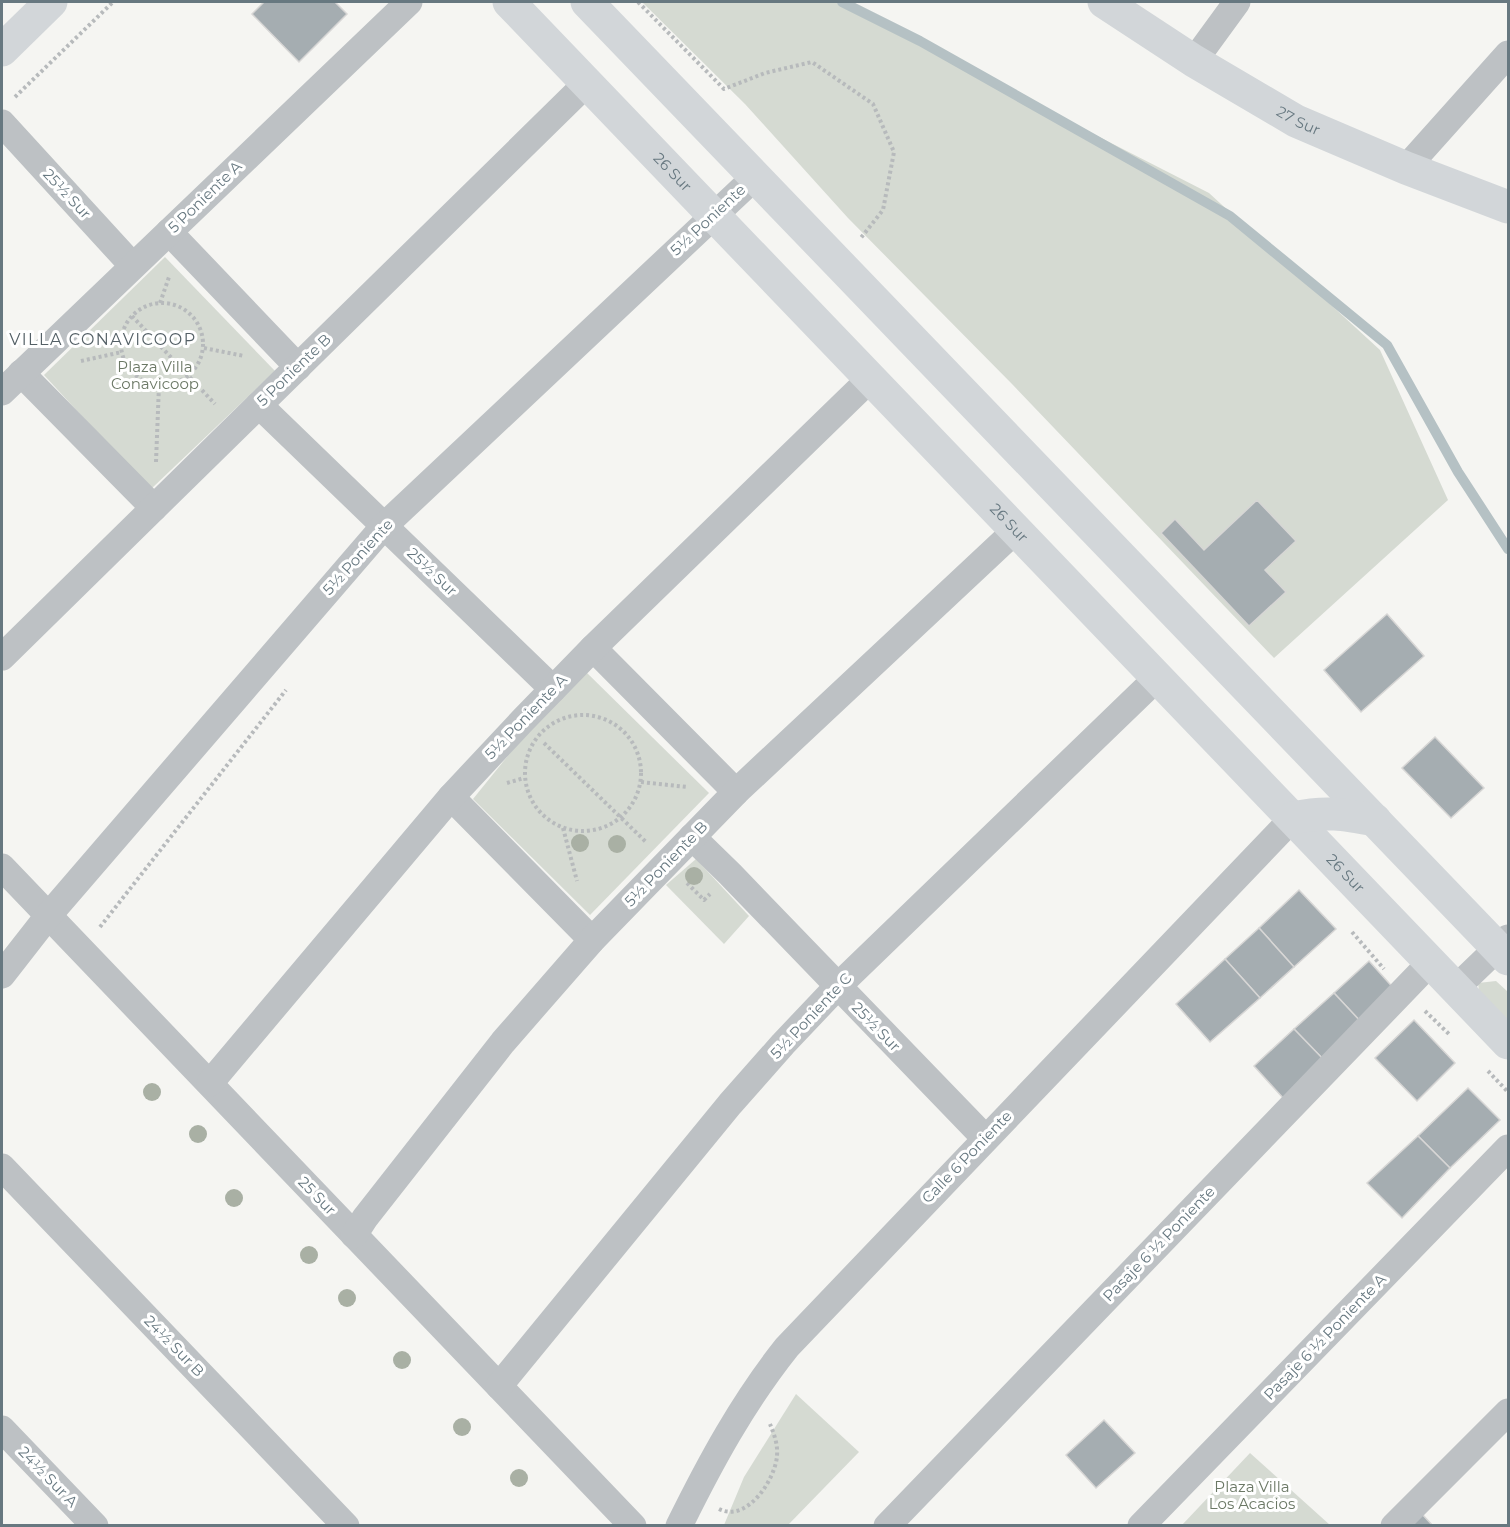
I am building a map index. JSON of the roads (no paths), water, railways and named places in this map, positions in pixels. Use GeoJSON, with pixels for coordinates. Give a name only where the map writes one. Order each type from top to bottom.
{"type":"FeatureCollection","features":[{"type":"Feature","properties":{"kind":"street"},"geometry":{"type":"LineString","coordinates":[[2,50],[51,2]]}},
{"type":"Feature","properties":{"kind":"street","name":"5 Poniente A"},"geometry":{"type":"LineString","coordinates":[[2,392],[409,2]]}},
{"type":"Feature","properties":{"kind":"street","name":"26 Sur"},"geometry":{"type":"LineString","coordinates":[[509,2],[1509,1042]]}},
{"type":"Feature","properties":{"kind":"street"},"geometry":{"type":"LineString","coordinates":[[587,2],[1375,820],[1505,948],[1456,988]]}},
{"type":"Feature","properties":{"kind":"street","name":"27 Sur"},"geometry":{"type":"LineString","coordinates":[[1104,2],[1194,61],[1296,121],[1406,168],[1509,207]]}},
{"type":"Feature","properties":{"kind":"street"},"geometry":{"type":"LineString","coordinates":[[1194,61],[1237,2]]}},
{"type":"Feature","properties":{"kind":"street"},"geometry":{"type":"LineString","coordinates":[[1406,168],[1509,54]]}},
{"type":"Feature","properties":{"kind":"street","name":"5 Poniente B"},"geometry":{"type":"LineString","coordinates":[[2,657],[587,83]]}},
{"type":"Feature","properties":{"kind":"street","name":"25½ Sur"},"geometry":{"type":"LineString","coordinates":[[5,113],[132,266]]}},
{"type":"Feature","properties":{"kind":"street","name":"5½ Poniente"},"geometry":{"type":"LineString","coordinates":[[2,975],[48,916],[384,526],[713,214],[755,177]]}},
{"type":"Feature","properties":{"kind":"street"},"geometry":{"type":"LineString","coordinates":[[168,232],[298,367]]}},
{"type":"Feature","properties":{"kind":"street"},"geometry":{"type":"LineString","coordinates":[[21,374],[154,508]]}},
{"type":"Feature","properties":{"kind":"street","name":"5½ Poniente A"},"geometry":{"type":"LineString","coordinates":[[210,1083],[451,797],[530,728],[553,689],[871,378]]}},
{"type":"Feature","properties":{"kind":"street","name":"25½ Sur"},"geometry":{"type":"LineString","coordinates":[[259,405],[553,689]]}},
{"type":"Feature","properties":{"kind":"street","name":"5½ Poniente B"},"geometry":{"type":"LineString","coordinates":[[354,1235],[503,1042],[592,940],[736,792],[1016,530]]}},
{"type":"Feature","properties":{"kind":"street"},"geometry":{"type":"LineString","coordinates":[[593,648],[736,792]]}},
{"type":"Feature","properties":{"kind":"street","name":"5½ Poniente C"},"geometry":{"type":"LineString","coordinates":[[499,1386],[730,1104],[837,987],[1158,677]]}},
{"type":"Feature","properties":{"kind":"street"},"geometry":{"type":"LineString","coordinates":[[451,797],[592,940]]}},
{"type":"Feature","properties":{"kind":"street"},"geometry":{"type":"LineString","coordinates":[[1293,818],[1317,813],[1375,820]]}},
{"type":"Feature","properties":{"kind":"street","name":"Calle 6 Poniente"},"geometry":{"type":"LineString","coordinates":[[679,1526],[725,1436],[769,1370],[794,1340],[1293,818]]}},
{"type":"Feature","properties":{"kind":"street","name":"25½ Sur"},"geometry":{"type":"LineString","coordinates":[[692,837],[986,1138]]}},
{"type":"Feature","properties":{"kind":"street","name":"25 Sur"},"geometry":{"type":"LineString","coordinates":[[2,867],[633,1526]]}},
{"type":"Feature","properties":{"kind":"street","name":"Pasaje 6 ½ Poniente"},"geometry":{"type":"LineString","coordinates":[[887,1526],[1431,962]]}},
{"type":"Feature","properties":{"kind":"street","name":"Pasaje 6 ½ Poniente A"},"geometry":{"type":"LineString","coordinates":[[1141,1526],[1509,1148]]}},
{"type":"Feature","properties":{"kind":"street","name":"24½ Sur B"},"geometry":{"type":"LineString","coordinates":[[2,1167],[346,1526]]}},
{"type":"Feature","properties":{"kind":"street"},"geometry":{"type":"LineString","coordinates":[[1394,1526],[1509,1412]]}},
{"type":"Feature","properties":{"kind":"street","name":"24½ Sur A"},"geometry":{"type":"LineString","coordinates":[[2,1429],[95,1526]]}},
{"type":"Feature","properties":{"kind":"waterway"},"geometry":{"type":"LineString","coordinates":[[842,2],[920,41],[1230,216],[1387,345],[1458,472],[1508,549]]}},
{"type":"Feature","properties":{"kind":"district","name":"VILLA CONAVICOOP"},"geometry":{"type":"Point","coordinates":[103,339]}},
{"type":"Feature","properties":{"kind":"park label","name":"Plaza Villa Conavicoop"},"geometry":{"type":"Point","coordinates":[155,376]}},
{"type":"Feature","properties":{"kind":"park label","name":"Plaza Villa Los Acacios"},"geometry":{"type":"Point","coordinates":[1252,1496]}}]}
